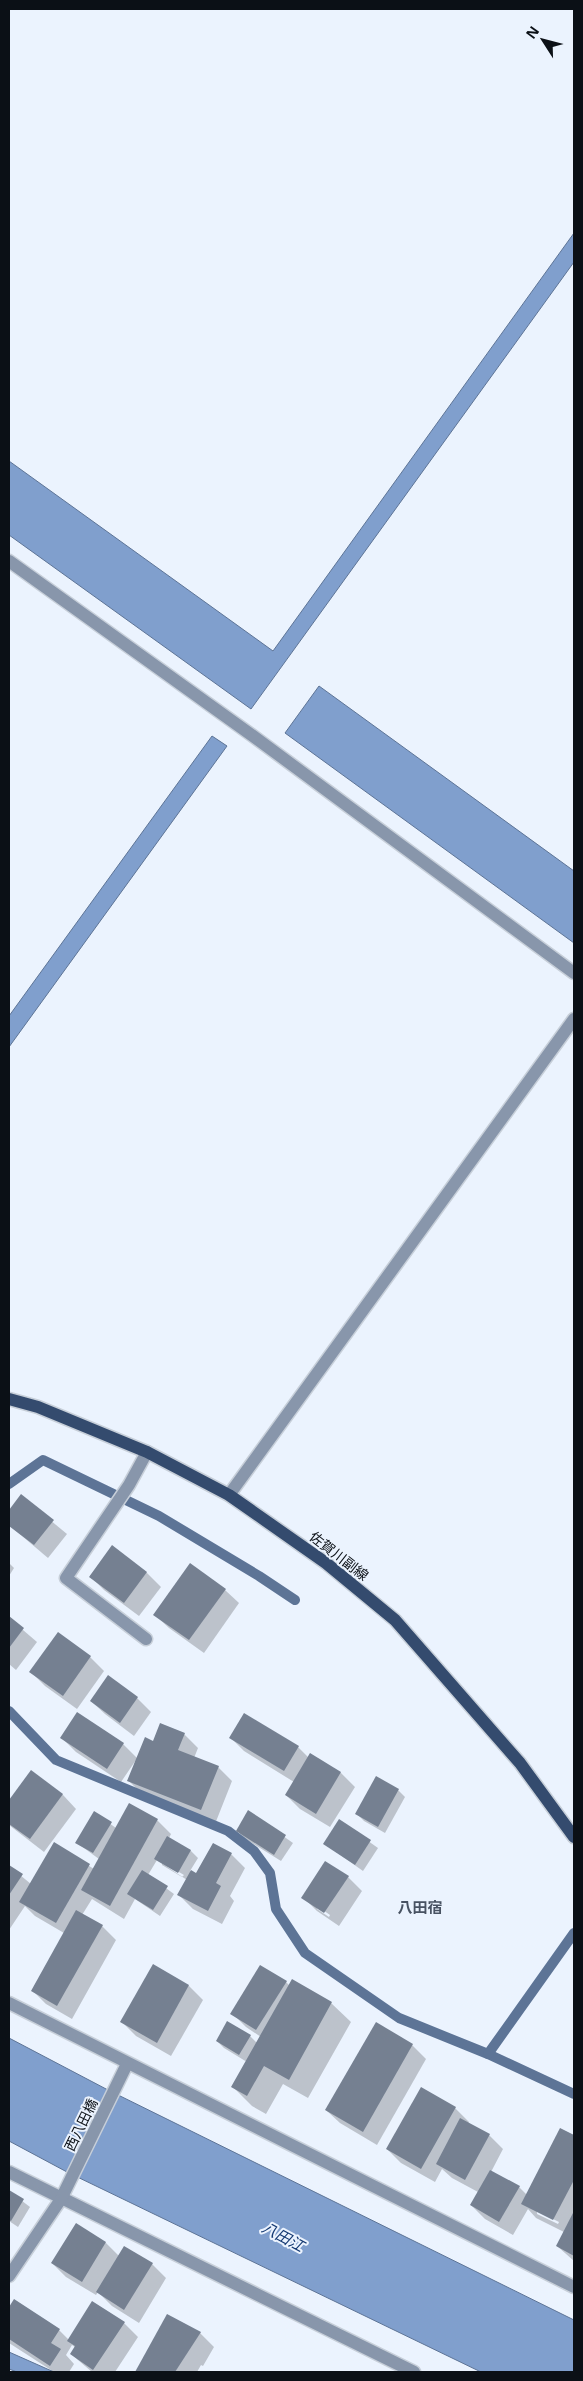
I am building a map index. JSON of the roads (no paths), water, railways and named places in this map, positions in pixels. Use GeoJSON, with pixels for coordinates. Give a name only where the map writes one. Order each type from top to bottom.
{"type":"FeatureCollection","features":[{"type":"Feature","properties":{"kind":"main road","name":"佐賀川副線"},"geometry":{"type":"LineString","coordinates":[[9,1398],[38,1406],[147,1452],[230,1496],[326,1563],[395,1620],[520,1763],[574,1837]]}},
{"type":"Feature","properties":{"kind":"street"},"geometry":{"type":"LineString","coordinates":[[9,561],[254,736],[574,973]]}},
{"type":"Feature","properties":{"kind":"street"},"geometry":{"type":"LineString","coordinates":[[230,1496],[574,1019]]}},
{"type":"Feature","properties":{"kind":"street"},"geometry":{"type":"LineString","coordinates":[[146,1639],[66,1578],[130,1485],[147,1452]]}},
{"type":"Feature","properties":{"kind":"street"},"geometry":{"type":"LineString","coordinates":[[9,2003],[127,2064],[574,2287]]}},
{"type":"Feature","properties":{"kind":"street","name":"西八田橋"},"geometry":{"type":"LineString","coordinates":[[9,2276],[61,2199],[127,2064]]}},
{"type":"Feature","properties":{"kind":"street"},"geometry":{"type":"LineString","coordinates":[[9,2172],[414,2372]]}},
{"type":"Feature","properties":{"kind":"water"},"geometry":{"type":"Polygon","coordinates":[[[574,233],[574,262],[251,709],[9,535],[9,461],[273,651],[574,233]]]}},
{"type":"Feature","properties":{"kind":"water"},"geometry":{"type":"Polygon","coordinates":[[[319,686],[574,871],[574,943],[285,733],[319,686]]]}},
{"type":"Feature","properties":{"kind":"water"},"geometry":{"type":"Polygon","coordinates":[[[212,736],[227,746],[9,1047],[9,1016],[212,736]]]}},
{"type":"Feature","properties":{"kind":"water","name":"八田江"},"geometry":{"type":"Polygon","coordinates":[[[9,2038],[108,2090],[574,2320],[574,2372],[481,2372],[67,2172],[9,2141],[9,2038]]]}},
{"type":"Feature","properties":{"kind":"water"},"geometry":{"type":"Polygon","coordinates":[[[9,2352],[54,2372],[17,2372],[9,2369],[9,2352]]]}},
{"type":"Feature","properties":{"kind":"waterway"},"geometry":{"type":"LineString","coordinates":[[9,1484],[43,1460],[159,1516],[259,1576],[295,1600]]}},
{"type":"Feature","properties":{"kind":"waterway"},"geometry":{"type":"LineString","coordinates":[[9,1711],[56,1760],[228,1831],[254,1851],[270,1873],[276,1909],[305,1953],[399,2018],[488,2054],[574,2094]]}},
{"type":"Feature","properties":{"kind":"waterway"},"geometry":{"type":"LineString","coordinates":[[488,2054],[574,1933]]}},
{"type":"Feature","properties":{"kind":"district","name":"八田宿"},"geometry":{"type":"Point","coordinates":[420,1908]}}]}
